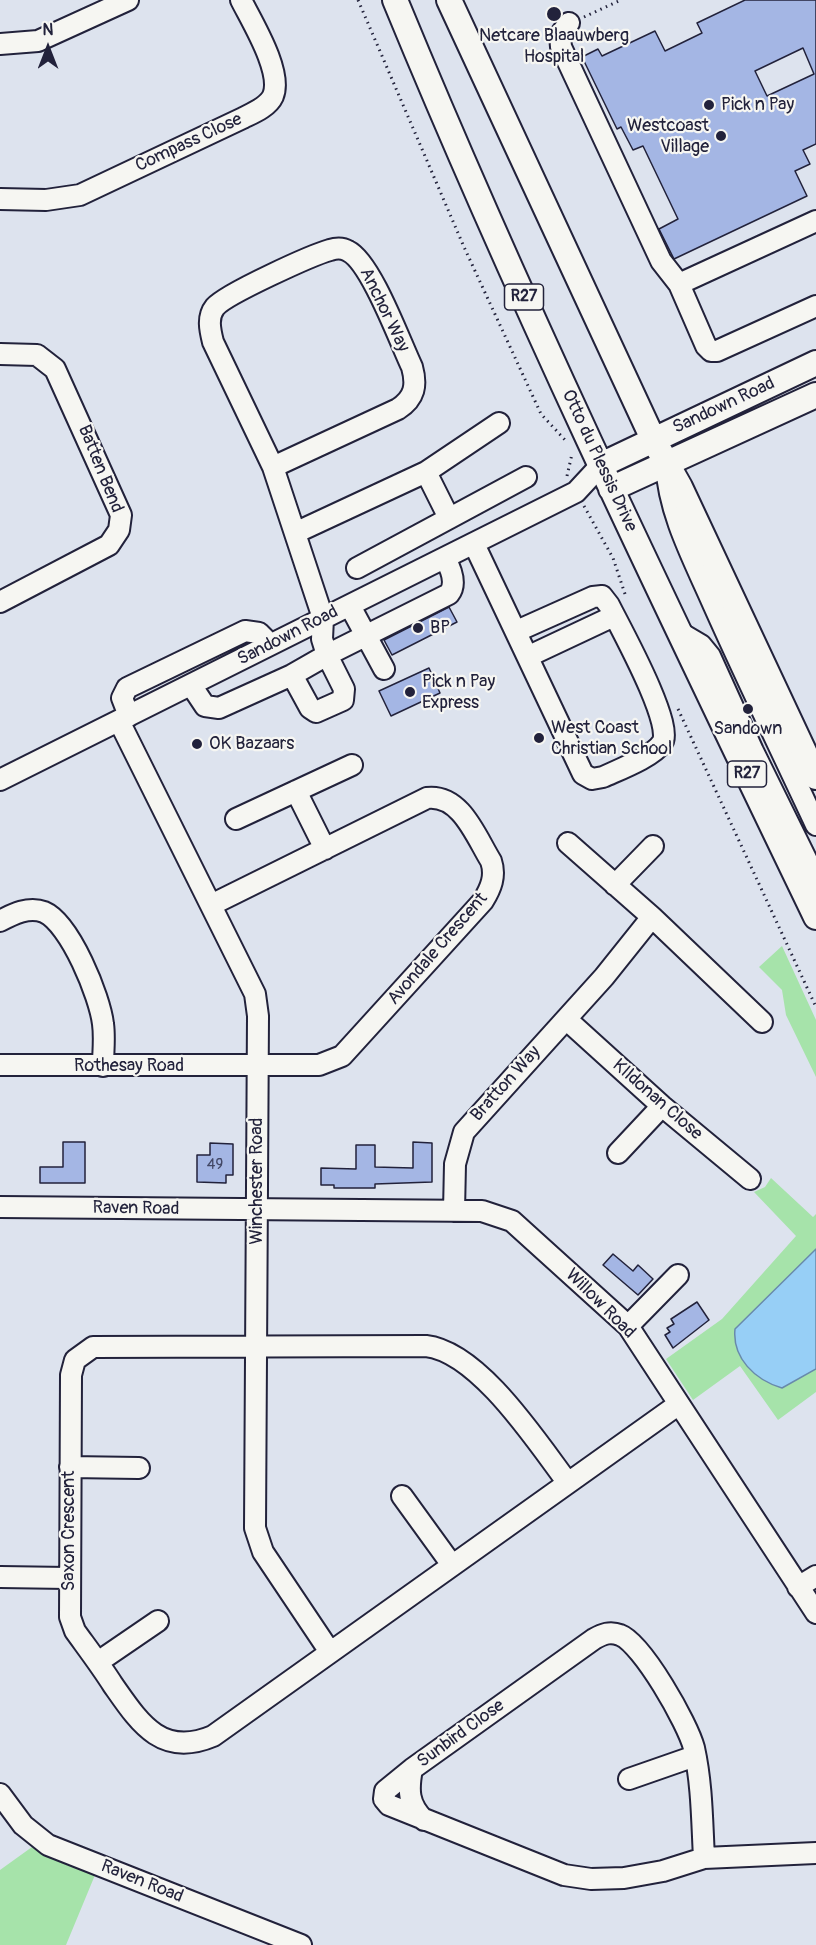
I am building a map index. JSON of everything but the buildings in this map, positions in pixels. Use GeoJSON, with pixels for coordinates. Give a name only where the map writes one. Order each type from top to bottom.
{"type":"FeatureCollection","features":[{"type":"Feature","properties":{"kind":"main road","name":"Otto du Plessis Drive"},"geometry":{"type":"LineString","coordinates":[[395,0],[449,129],[611,489],[816,917]]}},
{"type":"Feature","properties":{"kind":"main road"},"geometry":{"type":"LineString","coordinates":[[449,0],[652,440],[680,487],[816,777]]}},
{"type":"Feature","properties":{"kind":"main road","name":"Sandown Road"},"geometry":{"type":"LineString","coordinates":[[601,465],[816,363]]}},
{"type":"Feature","properties":{"kind":"main road","name":"Sandown Road"},"geometry":{"type":"LineString","coordinates":[[611,489],[816,395]]}},
{"type":"Feature","properties":{"kind":"street"},"geometry":{"type":"LineString","coordinates":[[0,44],[38,41],[128,0]]}},
{"type":"Feature","properties":{"kind":"street","name":"Compass Close"},"geometry":{"type":"LineString","coordinates":[[0,199],[46,200],[80,195],[243,118],[267,103],[274,90],[273,70],[241,0]]}},
{"type":"Feature","properties":{"kind":"street"},"geometry":{"type":"LineString","coordinates":[[568,23],[560,35],[561,47],[661,261],[679,284],[706,346],[711,351],[717,351],[816,306]]}},
{"type":"Feature","properties":{"kind":"street"},"geometry":{"type":"LineString","coordinates":[[679,284],[816,221]]}},
{"type":"Feature","properties":{"kind":"street","name":"Anchor Way"},"geometry":{"type":"LineString","coordinates":[[273,467],[398,409],[409,400],[415,388],[412,367],[371,278],[355,255],[343,249],[321,252],[225,298],[211,312],[210,329],[213,342],[273,467],[323,618],[322,639],[327,655],[344,689],[343,700],[316,712],[310,708],[292,675]]}},
{"type":"Feature","properties":{"kind":"street","name":"Batten Bend"},"geometry":{"type":"LineString","coordinates":[[0,354],[37,355],[56,369],[121,515],[119,530],[109,545],[0,602]]}},
{"type":"Feature","properties":{"kind":"street"},"geometry":{"type":"LineString","coordinates":[[295,533],[426,472],[499,423]]}},
{"type":"Feature","properties":{"kind":"street","name":"Sandown Road"},"geometry":{"type":"LineString","coordinates":[[1,776],[242,660],[576,492],[601,465]]}},
{"type":"Feature","properties":{"kind":"street"},"geometry":{"type":"LineString","coordinates":[[666,465],[667,493],[682,533],[775,741],[816,825]]}},
{"type":"Feature","properties":{"kind":"street"},"geometry":{"type":"LineString","coordinates":[[426,472],[448,516]]}},
{"type":"Feature","properties":{"kind":"street"},"geometry":{"type":"LineString","coordinates":[[357,568],[448,516],[526,477]]}},
{"type":"Feature","properties":{"kind":"street","name":"Sandown Road"},"geometry":{"type":"LineString","coordinates":[[576,492],[611,489]]}},
{"type":"Feature","properties":{"kind":"street"},"geometry":{"type":"LineString","coordinates":[[474,544],[583,774],[592,778],[603,777],[657,750],[666,733],[621,609],[598,596],[517,631]]}},
{"type":"Feature","properties":{"kind":"street"},"geometry":{"type":"LineString","coordinates":[[170,667],[205,706],[213,708],[242,698],[292,675],[451,593],[453,580],[445,558]]}},
{"type":"Feature","properties":{"kind":"street"},"geometry":{"type":"LineString","coordinates":[[350,606],[384,669]]}},
{"type":"Feature","properties":{"kind":"street"},"geometry":{"type":"LineString","coordinates":[[529,656],[621,609]]}},
{"type":"Feature","properties":{"kind":"street"},"geometry":{"type":"LineString","coordinates":[[124,718],[122,698],[124,691],[170,667],[245,631],[255,631],[263,635],[270,644]]}},
{"type":"Feature","properties":{"kind":"street"},"geometry":{"type":"LineString","coordinates":[[679,632],[701,645],[710,656],[753,751],[816,879]]}},
{"type":"Feature","properties":{"kind":"street"},"geometry":{"type":"LineString","coordinates":[[229,638],[242,660]]}},
{"type":"Feature","properties":{"kind":"street","name":"Winchester Road"},"geometry":{"type":"LineString","coordinates":[[124,718],[255,994],[258,1016],[257,1536],[263,1552],[330,1652]]}},
{"type":"Feature","properties":{"kind":"street"},"geometry":{"type":"LineString","coordinates":[[236,819],[352,765]]}},
{"type":"Feature","properties":{"kind":"street"},"geometry":{"type":"LineString","coordinates":[[296,791],[325,849]]}},
{"type":"Feature","properties":{"kind":"street","name":"Avondale Crescent"},"geometry":{"type":"LineString","coordinates":[[211,904],[422,799],[438,798],[457,808],[491,861],[494,879],[483,901],[342,1056],[319,1065],[258,1067]]}},
{"type":"Feature","properties":{"kind":"street"},"geometry":{"type":"LineString","coordinates":[[568,843],[652,917],[762,1022]]}},
{"type":"Feature","properties":{"kind":"street"},"geometry":{"type":"LineString","coordinates":[[615,885],[653,846]]}},
{"type":"Feature","properties":{"kind":"street"},"geometry":{"type":"LineString","coordinates":[[0,921],[24,911],[39,910],[52,916],[64,929],[98,999],[104,1026],[103,1066]]}},
{"type":"Feature","properties":{"kind":"street","name":"Bratton Way"},"geometry":{"type":"LineString","coordinates":[[454,1211],[455,1164],[464,1132],[604,977],[652,917]]}},
{"type":"Feature","properties":{"kind":"street","name":"KIldonan Close"},"geometry":{"type":"LineString","coordinates":[[566,1019],[662,1106],[750,1179]]}},
{"type":"Feature","properties":{"kind":"street","name":"Rothesay Road"},"geometry":{"type":"LineString","coordinates":[[0,1065],[258,1067]]}},
{"type":"Feature","properties":{"kind":"street"},"geometry":{"type":"LineString","coordinates":[[618,1153],[662,1106]]}},
{"type":"Feature","properties":{"kind":"street","name":"Raven Road"},"geometry":{"type":"LineString","coordinates":[[0,1223],[8,1207],[256,1210]]}},
{"type":"Feature","properties":{"kind":"street","name":"Willow Road"},"geometry":{"type":"LineString","coordinates":[[256,1210],[492,1212],[512,1221],[628,1326],[816,1612]]}},
{"type":"Feature","properties":{"kind":"street"},"geometry":{"type":"LineString","coordinates":[[628,1326],[678,1275]]}},
{"type":"Feature","properties":{"kind":"street","name":"Saxon Crescent"},"geometry":{"type":"LineString","coordinates":[[568,1483],[515,1412],[468,1366],[442,1349],[426,1346],[101,1346],[86,1350],[75,1360],[72,1368],[68,1578],[69,1611],[72,1625],[141,1724],[155,1735],[185,1744],[213,1736],[679,1404]]}},
{"type":"Feature","properties":{"kind":"street"},"geometry":{"type":"LineString","coordinates":[[70,1467],[139,1468]]}},
{"type":"Feature","properties":{"kind":"street"},"geometry":{"type":"LineString","coordinates":[[402,1496],[452,1565]]}},
{"type":"Feature","properties":{"kind":"street"},"geometry":{"type":"LineString","coordinates":[[798,1587],[816,1576]]}},
{"type":"Feature","properties":{"kind":"street"},"geometry":{"type":"LineString","coordinates":[[0,1577],[68,1578]]}},
{"type":"Feature","properties":{"kind":"street"},"geometry":{"type":"LineString","coordinates":[[98,1662],[158,1621]]}},
{"type":"Feature","properties":{"kind":"street","name":"Sunbird Close"},"geometry":{"type":"LineString","coordinates":[[704,1858],[699,1777],[686,1725],[633,1643],[621,1635],[610,1633],[594,1639],[412,1769],[410,1798],[417,1813],[424,1820],[533,1865],[564,1875],[591,1879],[624,1878],[663,1871],[704,1858],[816,1853]]}},
{"type":"Feature","properties":{"kind":"street"},"geometry":{"type":"LineString","coordinates":[[629,1779],[695,1756]]}},
{"type":"Feature","properties":{"kind":"street","name":"Raven Road"},"geometry":{"type":"LineString","coordinates":[[3,1804],[23,1825],[48,1845],[301,1945]]}},
{"type":"Feature","properties":{"kind":"path"},"geometry":{"type":"LineString","coordinates":[[358,0],[464,247],[541,414],[567,443]]}},
{"type":"Feature","properties":{"kind":"path"},"geometry":{"type":"LineString","coordinates":[[568,23],[621,0]]}},
{"type":"Feature","properties":{"kind":"path"},"geometry":{"type":"LineString","coordinates":[[567,475],[573,451]]}},
{"type":"Feature","properties":{"kind":"path"},"geometry":{"type":"LineString","coordinates":[[590,518],[613,558],[621,609]]}},
{"type":"Feature","properties":{"kind":"path"},"geometry":{"type":"LineString","coordinates":[[678,709],[816,1007]]}},
{"type":"Feature","properties":{"kind":"green space"},"geometry":{"type":"Polygon","coordinates":[[[782,946],[816,1020],[816,1077],[786,1015],[782,990],[759,967],[782,946]]]}},
{"type":"Feature","properties":{"kind":"green space"},"geometry":{"type":"Polygon","coordinates":[[[771,1178],[813,1217],[816,1214],[816,1392],[778,1420],[740,1366],[693,1400],[666,1359],[722,1319],[796,1236],[754,1192],[765,1187],[771,1178]]]}},
{"type":"Feature","properties":{"kind":"green space"},"geometry":{"type":"Polygon","coordinates":[[[32,1847],[95,1875],[66,1945],[0,1945],[0,1870],[32,1847]]]}},
{"type":"Feature","properties":{"kind":"water"},"geometry":{"type":"Polygon","coordinates":[[[816,1249],[816,1369],[782,1388],[763,1379],[747,1366],[737,1349],[735,1329],[816,1249]]]}},
{"type":"Feature","properties":{"kind":"place","name":"Netcare Blaauwberg Hospital"},"geometry":{"type":"Point","coordinates":[554,14]}},
{"type":"Feature","properties":{"kind":"place","name":"Pick n Pay"},"geometry":{"type":"Point","coordinates":[709,105]}},
{"type":"Feature","properties":{"kind":"place","name":"Westcoast Village"},"geometry":{"type":"Point","coordinates":[721,136]}},
{"type":"Feature","properties":{"kind":"place","name":"BP"},"geometry":{"type":"Point","coordinates":[418,628]}},
{"type":"Feature","properties":{"kind":"place","name":"Pick n Pay Express"},"geometry":{"type":"Point","coordinates":[410,692]}},
{"type":"Feature","properties":{"kind":"place","name":"Sandown"},"geometry":{"type":"Point","coordinates":[748,709]}},
{"type":"Feature","properties":{"kind":"place","name":"West Coast Christian School"},"geometry":{"type":"Point","coordinates":[539,738]}},
{"type":"Feature","properties":{"kind":"place","name":"OK Bazaars"},"geometry":{"type":"Point","coordinates":[197,744]}}]}
